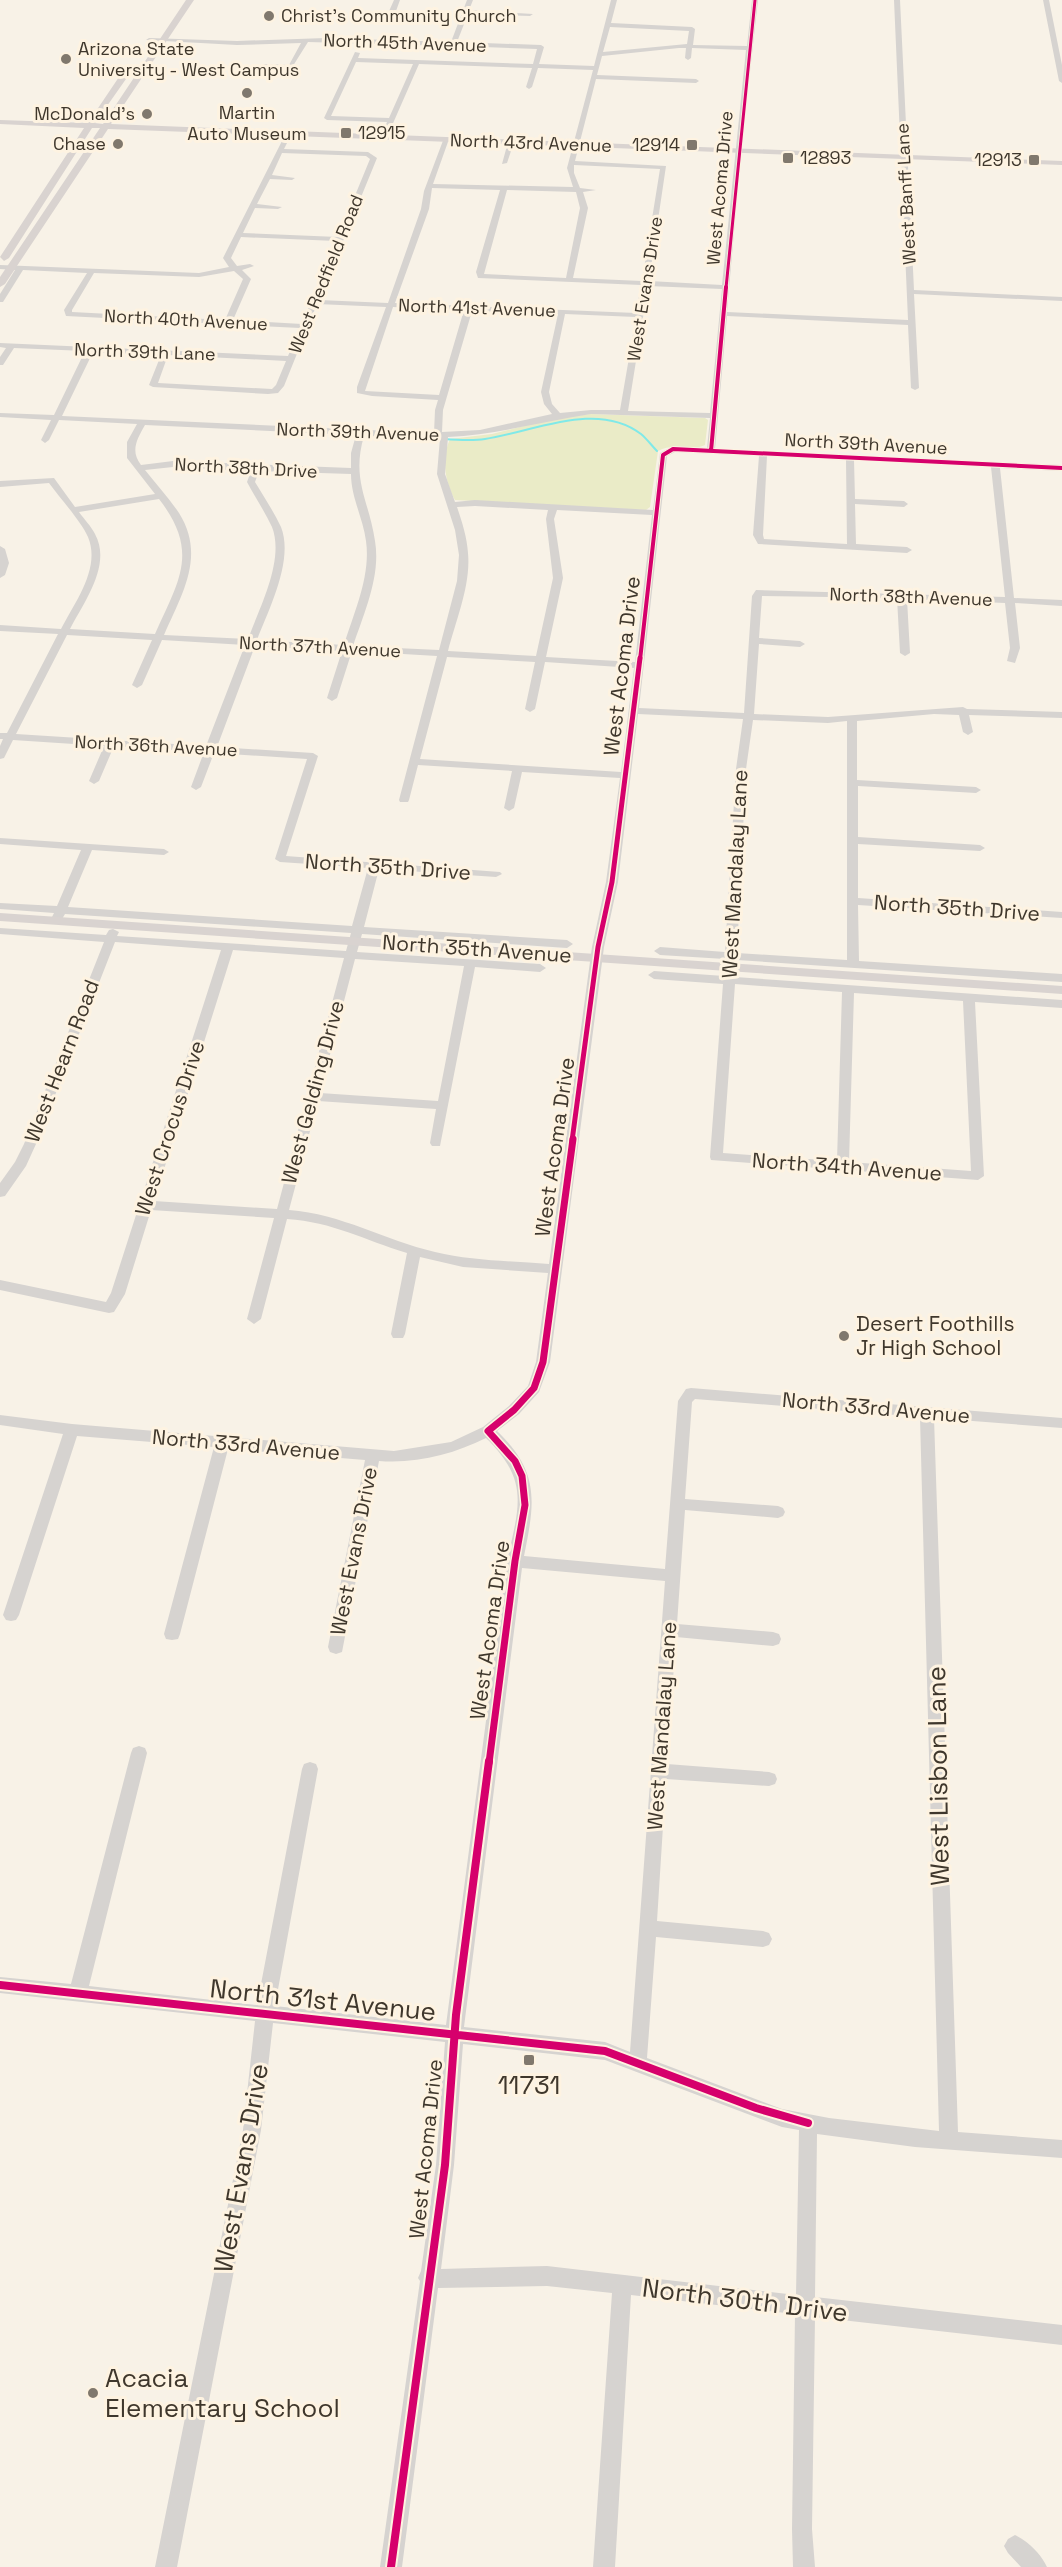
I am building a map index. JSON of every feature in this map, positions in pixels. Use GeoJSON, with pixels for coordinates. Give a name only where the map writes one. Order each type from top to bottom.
{"type":"FeatureCollection","features":[{"type":"Feature","properties":{"kind":"main road"},"geometry":{"type":"LineString","coordinates":[[0,284],[16,267],[104,127],[190,0]]}},
{"type":"Feature","properties":{"kind":"main road"},"geometry":{"type":"LineString","coordinates":[[162,41],[159,37],[168,18]]}},
{"type":"Feature","properties":{"kind":"main road"},"geometry":{"type":"LineString","coordinates":[[144,48],[155,32]]}},
{"type":"Feature","properties":{"kind":"main road"},"geometry":{"type":"LineString","coordinates":[[0,265],[129,70],[144,67]]}},
{"type":"Feature","properties":{"kind":"main road","name":"North 43rd Avenue"},"geometry":{"type":"LineString","coordinates":[[0,122],[1062,164]]}},
{"type":"Feature","properties":{"kind":"main road","name":"North 35th Avenue"},"geometry":{"type":"LineString","coordinates":[[0,917],[59,915],[116,924],[355,935],[597,957],[1062,990]]}},
{"type":"Feature","properties":{"kind":"street"},"geometry":{"type":"LineString","coordinates":[[389,22],[397,0]]}},
{"type":"Feature","properties":{"kind":"street"},"geometry":{"type":"LineString","coordinates":[[446,63],[470,0]]}},
{"type":"Feature","properties":{"kind":"street"},"geometry":{"type":"LineString","coordinates":[[569,281],[584,208],[584,200],[572,178],[571,163],[614,0]]}},
{"type":"Feature","properties":{"kind":"street","name":"West Acoma Drive"},"geometry":{"type":"LineString","coordinates":[[711,451],[738,151],[755,0]]}},
{"type":"Feature","properties":{"kind":"street","name":"West Banff Lane"},"geometry":{"type":"LineString","coordinates":[[897,0],[915,388]]}},
{"type":"Feature","properties":{"kind":"street"},"geometry":{"type":"LineString","coordinates":[[1046,0],[1060,56],[1062,81]]}},
{"type":"Feature","properties":{"kind":"street"},"geometry":{"type":"LineString","coordinates":[[466,12],[530,14]]}},
{"type":"Feature","properties":{"kind":"street"},"geometry":{"type":"LineString","coordinates":[[606,25],[692,28],[688,58]]}},
{"type":"Feature","properties":{"kind":"street","name":"North 45th Avenue"},"geometry":{"type":"LineString","coordinates":[[149,40],[363,41],[541,48],[536,66]]}},
{"type":"Feature","properties":{"kind":"street"},"geometry":{"type":"LineString","coordinates":[[264,66],[291,67],[306,40]]}},
{"type":"Feature","properties":{"kind":"street"},"geometry":{"type":"LineString","coordinates":[[363,41],[326,116],[327,118],[392,120]]}},
{"type":"Feature","properties":{"kind":"street"},"geometry":{"type":"LineString","coordinates":[[599,54],[638,53],[690,46],[749,48]]}},
{"type":"Feature","properties":{"kind":"street"},"geometry":{"type":"LineString","coordinates":[[354,60],[596,68]]}},
{"type":"Feature","properties":{"kind":"street"},"geometry":{"type":"LineString","coordinates":[[384,137],[417,62]]}},
{"type":"Feature","properties":{"kind":"street"},"geometry":{"type":"LineString","coordinates":[[472,75],[476,64]]}},
{"type":"Feature","properties":{"kind":"street"},"geometry":{"type":"LineString","coordinates":[[529,87],[536,66]]}},
{"type":"Feature","properties":{"kind":"street"},"geometry":{"type":"LineString","coordinates":[[593,77],[696,81]]}},
{"type":"Feature","properties":{"kind":"street"},"geometry":{"type":"LineString","coordinates":[[228,322],[247,282],[244,274],[226,261],[289,133]]}},
{"type":"Feature","properties":{"kind":"street"},"geometry":{"type":"LineString","coordinates":[[443,398],[362,393],[361,387],[425,209],[429,186],[446,140]]}},
{"type":"Feature","properties":{"kind":"street"},"geometry":{"type":"LineString","coordinates":[[504,163],[511,142]]}},
{"type":"Feature","properties":{"kind":"street","name":"West Redfield Road"},"geometry":{"type":"LineString","coordinates":[[165,354],[153,385],[275,391],[280,386],[373,155],[280,151]]}},
{"type":"Feature","properties":{"kind":"street","name":"West Evans Drive"},"geometry":{"type":"LineString","coordinates":[[571,163],[664,167],[624,412]]}},
{"type":"Feature","properties":{"kind":"street"},"geometry":{"type":"LineString","coordinates":[[267,177],[292,178]]}},
{"type":"Feature","properties":{"kind":"street"},"geometry":{"type":"LineString","coordinates":[[429,186],[593,190]]}},
{"type":"Feature","properties":{"kind":"street"},"geometry":{"type":"LineString","coordinates":[[504,189],[480,272],[481,276],[727,287]]}},
{"type":"Feature","properties":{"kind":"street"},"geometry":{"type":"LineString","coordinates":[[252,206],[278,207]]}},
{"type":"Feature","properties":{"kind":"street"},"geometry":{"type":"LineString","coordinates":[[496,216],[506,216]]}},
{"type":"Feature","properties":{"kind":"street"},"geometry":{"type":"LineString","coordinates":[[238,235],[340,238]]}},
{"type":"Feature","properties":{"kind":"street"},"geometry":{"type":"LineString","coordinates":[[487,247],[497,247]]}},
{"type":"Feature","properties":{"kind":"street"},"geometry":{"type":"LineString","coordinates":[[0,265],[209,275],[250,266]]}},
{"type":"Feature","properties":{"kind":"street"},"geometry":{"type":"LineString","coordinates":[[0,300],[16,267]]}},
{"type":"Feature","properties":{"kind":"street","name":"North 40th Avenue"},"geometry":{"type":"LineString","coordinates":[[92,271],[68,310],[69,314],[304,326]]}},
{"type":"Feature","properties":{"kind":"street"},"geometry":{"type":"LineString","coordinates":[[164,285],[171,274]]}},
{"type":"Feature","properties":{"kind":"street"},"geometry":{"type":"LineString","coordinates":[[911,292],[1062,299]]}},
{"type":"Feature","properties":{"kind":"street","name":"North 41st Avenue"},"geometry":{"type":"LineString","coordinates":[[314,302],[641,315]]}},
{"type":"Feature","properties":{"kind":"street"},"geometry":{"type":"LineString","coordinates":[[404,800],[416,762],[463,575],[462,541],[441,474],[441,436],[438,418],[469,308]]}},
{"type":"Feature","properties":{"kind":"street"},"geometry":{"type":"LineString","coordinates":[[558,416],[548,404],[545,392],[562,312]]}},
{"type":"Feature","properties":{"kind":"street"},"geometry":{"type":"LineString","coordinates":[[724,314],[912,322]]}},
{"type":"Feature","properties":{"kind":"street"},"geometry":{"type":"LineString","coordinates":[[460,341],[470,341]]}},
{"type":"Feature","properties":{"kind":"street","name":"North 39th Lane"},"geometry":{"type":"LineString","coordinates":[[0,345],[291,358]]}},
{"type":"Feature","properties":{"kind":"street"},"geometry":{"type":"LineString","coordinates":[[0,363],[12,345]]}},
{"type":"Feature","properties":{"kind":"street"},"geometry":{"type":"LineString","coordinates":[[45,440],[57,418],[69,386],[90,350]]}},
{"type":"Feature","properties":{"kind":"street"},"geometry":{"type":"LineString","coordinates":[[446,387],[458,387]]}},
{"type":"Feature","properties":{"kind":"street","name":"North 39th Avenue"},"geometry":{"type":"LineString","coordinates":[[0,415],[441,436],[486,432],[558,416],[591,412],[714,416]]}},
{"type":"Feature","properties":{"kind":"street"},"geometry":{"type":"LineString","coordinates":[[137,685],[183,580],[188,557],[184,532],[161,496],[131,458],[129,451],[131,442],[142,422]]}},
{"type":"Feature","properties":{"kind":"street"},"geometry":{"type":"LineString","coordinates":[[332,698],[368,587],[371,564],[369,528],[357,494],[354,471],[355,453],[361,433]]}},
{"type":"Feature","properties":{"kind":"street","name":"West Acoma Drive"},"geometry":{"type":"LineString","coordinates":[[391,2567],[444,2165],[455,2033],[515,1561],[527,1491],[518,1462],[488,1431],[514,1410],[534,1388],[543,1362],[597,957],[612,882],[663,455],[668,450]]}},
{"type":"Feature","properties":{"kind":"street","name":"North 39th Avenue"},"geometry":{"type":"LineString","coordinates":[[668,450],[1062,468]]}},
{"type":"Feature","properties":{"kind":"street"},"geometry":{"type":"LineString","coordinates":[[763,454],[758,535],[761,542],[907,550]]}},
{"type":"Feature","properties":{"kind":"street"},"geometry":{"type":"LineString","coordinates":[[850,458],[852,548]]}},
{"type":"Feature","properties":{"kind":"street","name":"North 38th Drive"},"geometry":{"type":"LineString","coordinates":[[139,468],[165,464],[354,471]]}},
{"type":"Feature","properties":{"kind":"street"},"geometry":{"type":"LineString","coordinates":[[995,465],[1015,648],[1012,661]]}},
{"type":"Feature","properties":{"kind":"street"},"geometry":{"type":"LineString","coordinates":[[196,787],[273,591],[279,559],[277,529],[251,482],[256,468]]}},
{"type":"Feature","properties":{"kind":"street"},"geometry":{"type":"LineString","coordinates":[[0,484],[51,480],[92,536],[97,559],[91,579],[64,632],[5,736],[0,756]]}},
{"type":"Feature","properties":{"kind":"street"},"geometry":{"type":"LineString","coordinates":[[73,510],[161,496]]}},
{"type":"Feature","properties":{"kind":"street"},"geometry":{"type":"LineString","coordinates":[[851,501],[904,504]]}},
{"type":"Feature","properties":{"kind":"street"},"geometry":{"type":"LineString","coordinates":[[452,504],[475,503],[656,513]]}},
{"type":"Feature","properties":{"kind":"street"},"geometry":{"type":"LineString","coordinates":[[530,709],[558,578],[550,519],[553,507]]}},
{"type":"Feature","properties":{"kind":"street"},"geometry":{"type":"LineString","coordinates":[[0,549],[4,563],[0,575]]}},
{"type":"Feature","properties":{"kind":"street","name":"North 38th Avenue"},"geometry":{"type":"LineString","coordinates":[[759,592],[1062,603]]}},
{"type":"Feature","properties":{"kind":"street","name":"West Mandalay Lane"},"geometry":{"type":"LineString","coordinates":[[716,1157],[741,769],[759,592]]}},
{"type":"Feature","properties":{"kind":"street"},"geometry":{"type":"LineString","coordinates":[[902,597],[905,653]]}},
{"type":"Feature","properties":{"kind":"street","name":"North 37th Avenue"},"geometry":{"type":"LineString","coordinates":[[0,628],[639,665]]}},
{"type":"Feature","properties":{"kind":"street"},"geometry":{"type":"LineString","coordinates":[[753,641],[800,644]]}},
{"type":"Feature","properties":{"kind":"street"},"geometry":{"type":"LineString","coordinates":[[860,708],[866,718]]}},
{"type":"Feature","properties":{"kind":"street"},"geometry":{"type":"LineString","coordinates":[[633,711],[852,720],[963,710],[1062,716]]}},
{"type":"Feature","properties":{"kind":"street"},"geometry":{"type":"LineString","coordinates":[[963,710],[968,732]]}},
{"type":"Feature","properties":{"kind":"street"},"geometry":{"type":"LineString","coordinates":[[852,720],[853,964]]}},
{"type":"Feature","properties":{"kind":"street","name":"North 36th Avenue"},"geometry":{"type":"LineString","coordinates":[[5,736],[313,756],[280,859]]}},
{"type":"Feature","properties":{"kind":"street"},"geometry":{"type":"LineString","coordinates":[[94,781],[110,743]]}},
{"type":"Feature","properties":{"kind":"street"},"geometry":{"type":"LineString","coordinates":[[416,762],[625,775]]}},
{"type":"Feature","properties":{"kind":"street"},"geometry":{"type":"LineString","coordinates":[[509,808],[518,768]]}},
{"type":"Feature","properties":{"kind":"street"},"geometry":{"type":"LineString","coordinates":[[852,783],[976,790]]}},
{"type":"Feature","properties":{"kind":"street"},"geometry":{"type":"LineString","coordinates":[[853,840],[980,848]]}},
{"type":"Feature","properties":{"kind":"street"},"geometry":{"type":"LineString","coordinates":[[0,841],[164,852]]}},
{"type":"Feature","properties":{"kind":"street"},"geometry":{"type":"LineString","coordinates":[[59,915],[88,847]]}},
{"type":"Feature","properties":{"kind":"street","name":"North 35th Drive"},"geometry":{"type":"LineString","coordinates":[[280,859],[496,874]]}},
{"type":"Feature","properties":{"kind":"street","name":"West Gelding Drive"},"geometry":{"type":"LineString","coordinates":[[254,1319],[374,866]]}},
{"type":"Feature","properties":{"kind":"street","name":"North 35th Drive"},"geometry":{"type":"LineString","coordinates":[[853,901],[1062,915]]}},
{"type":"Feature","properties":{"kind":"street","name":"North 35th Avenue"},"geometry":{"type":"LineString","coordinates":[[0,906],[59,915],[355,935],[567,944]]}},
{"type":"Feature","properties":{"kind":"street","name":"West Hearn Road"},"geometry":{"type":"LineString","coordinates":[[0,1193],[4,1182],[30,1144],[116,924]]}},
{"type":"Feature","properties":{"kind":"street","name":"North 35th Avenue"},"geometry":{"type":"LineString","coordinates":[[0,931],[540,968]]}},
{"type":"Feature","properties":{"kind":"street","name":"West Crocus Drive"},"geometry":{"type":"LineString","coordinates":[[0,1285],[109,1308],[118,1294],[228,947]]}},
{"type":"Feature","properties":{"kind":"street","name":"North 35th Avenue"},"geometry":{"type":"LineString","coordinates":[[660,951],[730,967],[848,988],[1062,1004]]}},
{"type":"Feature","properties":{"kind":"street"},"geometry":{"type":"LineString","coordinates":[[436,1143],[470,963]]}},
{"type":"Feature","properties":{"kind":"street","name":"North 35th Avenue"},"geometry":{"type":"LineString","coordinates":[[654,975],[730,967],[853,964],[1062,978]]}},
{"type":"Feature","properties":{"kind":"street"},"geometry":{"type":"LineString","coordinates":[[843,1166],[848,988]]}},
{"type":"Feature","properties":{"kind":"street","name":"North 34th Avenue"},"geometry":{"type":"LineString","coordinates":[[716,1157],[978,1176],[969,997]]}},
{"type":"Feature","properties":{"kind":"street"},"geometry":{"type":"LineString","coordinates":[[312,1097],[442,1105]]}},
{"type":"Feature","properties":{"kind":"street"},"geometry":{"type":"LineString","coordinates":[[145,1205],[308,1216],[349,1226],[414,1251],[463,1262],[555,1269]]}},
{"type":"Feature","properties":{"kind":"street"},"geometry":{"type":"LineString","coordinates":[[398,1334],[414,1251]]}},
{"type":"Feature","properties":{"kind":"street","name":"West Mandalay Lane"},"geometry":{"type":"LineString","coordinates":[[638,2062],[685,1401],[691,1393]]}},
{"type":"Feature","properties":{"kind":"street","name":"North 33rd Avenue"},"geometry":{"type":"LineString","coordinates":[[691,1393],[1062,1423]]}},
{"type":"Feature","properties":{"kind":"street","name":"West Lisbon Lane"},"geometry":{"type":"LineString","coordinates":[[927,1412],[949,2140]]}},
{"type":"Feature","properties":{"kind":"street","name":"North 33rd Avenue"},"geometry":{"type":"LineString","coordinates":[[0,1420],[72,1430],[394,1457],[434,1452],[473,1440],[488,1431]]}},
{"type":"Feature","properties":{"kind":"street"},"geometry":{"type":"LineString","coordinates":[[11,1615],[72,1430]]}},
{"type":"Feature","properties":{"kind":"street"},"geometry":{"type":"LineString","coordinates":[[172,1634],[222,1443]]}},
{"type":"Feature","properties":{"kind":"street","name":"West Evans Drive"},"geometry":{"type":"LineString","coordinates":[[336,1647],[373,1456]]}},
{"type":"Feature","properties":{"kind":"street"},"geometry":{"type":"LineString","coordinates":[[677,1504],[778,1512]]}},
{"type":"Feature","properties":{"kind":"street"},"geometry":{"type":"LineString","coordinates":[[515,1561],[672,1576]]}},
{"type":"Feature","properties":{"kind":"street"},"geometry":{"type":"LineString","coordinates":[[669,1630],[773,1639]]}},
{"type":"Feature","properties":{"kind":"street"},"geometry":{"type":"LineString","coordinates":[[78,1993],[139,1753]]}},
{"type":"Feature","properties":{"kind":"street","name":"West Evans Drive"},"geometry":{"type":"LineString","coordinates":[[166,2567],[252,2130],[258,2096],[265,2013],[310,1769]]}},
{"type":"Feature","properties":{"kind":"street"},"geometry":{"type":"LineString","coordinates":[[659,1771],[769,1779]]}},
{"type":"Feature","properties":{"kind":"street"},"geometry":{"type":"LineString","coordinates":[[648,1928],[763,1939]]}},
{"type":"Feature","properties":{"kind":"street","name":"North 31st Avenue"},"geometry":{"type":"LineString","coordinates":[[0,1985],[605,2051],[749,2107],[808,2123],[949,2140],[1062,2149]]}},
{"type":"Feature","properties":{"kind":"street"},"geometry":{"type":"LineString","coordinates":[[804,2567],[802,2529],[808,2123]]}},
{"type":"Feature","properties":{"kind":"street","name":"North 30th Drive"},"geometry":{"type":"LineString","coordinates":[[428,2278],[449,2280],[523,2275],[1062,2336]]}},
{"type":"Feature","properties":{"kind":"street"},"geometry":{"type":"LineString","coordinates":[[604,2567],[622,2285]]}},
{"type":"Feature","properties":{"kind":"street"},"geometry":{"type":"LineString","coordinates":[[1015,2546],[1036,2567]]}},
{"type":"Feature","properties":{"kind":"green space"},"geometry":{"type":"Polygon","coordinates":[[[590,414],[705,418],[708,420],[705,445],[694,448],[670,447],[658,451],[650,507],[646,510],[455,500],[445,470],[447,446],[450,439],[492,434],[552,419],[590,414]]]}},
{"type":"Feature","properties":{"kind":"waterway"},"geometry":{"type":"LineString","coordinates":[[444,439],[480,440],[564,421],[605,419],[624,424],[641,434],[657,451]]}},
{"type":"Feature","properties":{"kind":"cycle path"},"geometry":{"type":"LineString","coordinates":[[711,451],[738,151],[755,0]]}},
{"type":"Feature","properties":{"kind":"cycle path"},"geometry":{"type":"LineString","coordinates":[[391,2567],[445,2165],[456,2015],[515,1561],[525,1505],[522,1476],[515,1461],[488,1431],[514,1410],[534,1388],[543,1362],[598,947],[612,882],[649,590],[663,455],[673,449],[1062,468]]}},
{"type":"Feature","properties":{"kind":"cycle path"},"geometry":{"type":"LineString","coordinates":[[0,1985],[605,2051],[756,2108],[808,2123]]}},
{"type":"Feature","properties":{"kind":"place","name":"Christ's Community Church"},"geometry":{"type":"Point","coordinates":[269,16]}},
{"type":"Feature","properties":{"kind":"place","name":"Arizona State University - West Campus"},"geometry":{"type":"Point","coordinates":[66,59]}},
{"type":"Feature","properties":{"kind":"place","name":"Martin Auto Museum"},"geometry":{"type":"Point","coordinates":[247,93]}},
{"type":"Feature","properties":{"kind":"place","name":"McDonald's"},"geometry":{"type":"Point","coordinates":[147,114]}},
{"type":"Feature","properties":{"kind":"place","name":"12915"},"geometry":{"type":"Point","coordinates":[346,133]}},
{"type":"Feature","properties":{"kind":"place","name":"Chase"},"geometry":{"type":"Point","coordinates":[118,144]}},
{"type":"Feature","properties":{"kind":"place","name":"12914"},"geometry":{"type":"Point","coordinates":[692,145]}},
{"type":"Feature","properties":{"kind":"place","name":"12893"},"geometry":{"type":"Point","coordinates":[788,158]}},
{"type":"Feature","properties":{"kind":"place","name":"12913"},"geometry":{"type":"Point","coordinates":[1034,160]}},
{"type":"Feature","properties":{"kind":"place","name":"Desert Foothills Jr High School"},"geometry":{"type":"Point","coordinates":[844,1336]}},
{"type":"Feature","properties":{"kind":"place","name":"11731"},"geometry":{"type":"Point","coordinates":[529,2060]}},
{"type":"Feature","properties":{"kind":"place","name":"Acacia Elementary School"},"geometry":{"type":"Point","coordinates":[93,2393]}}]}
